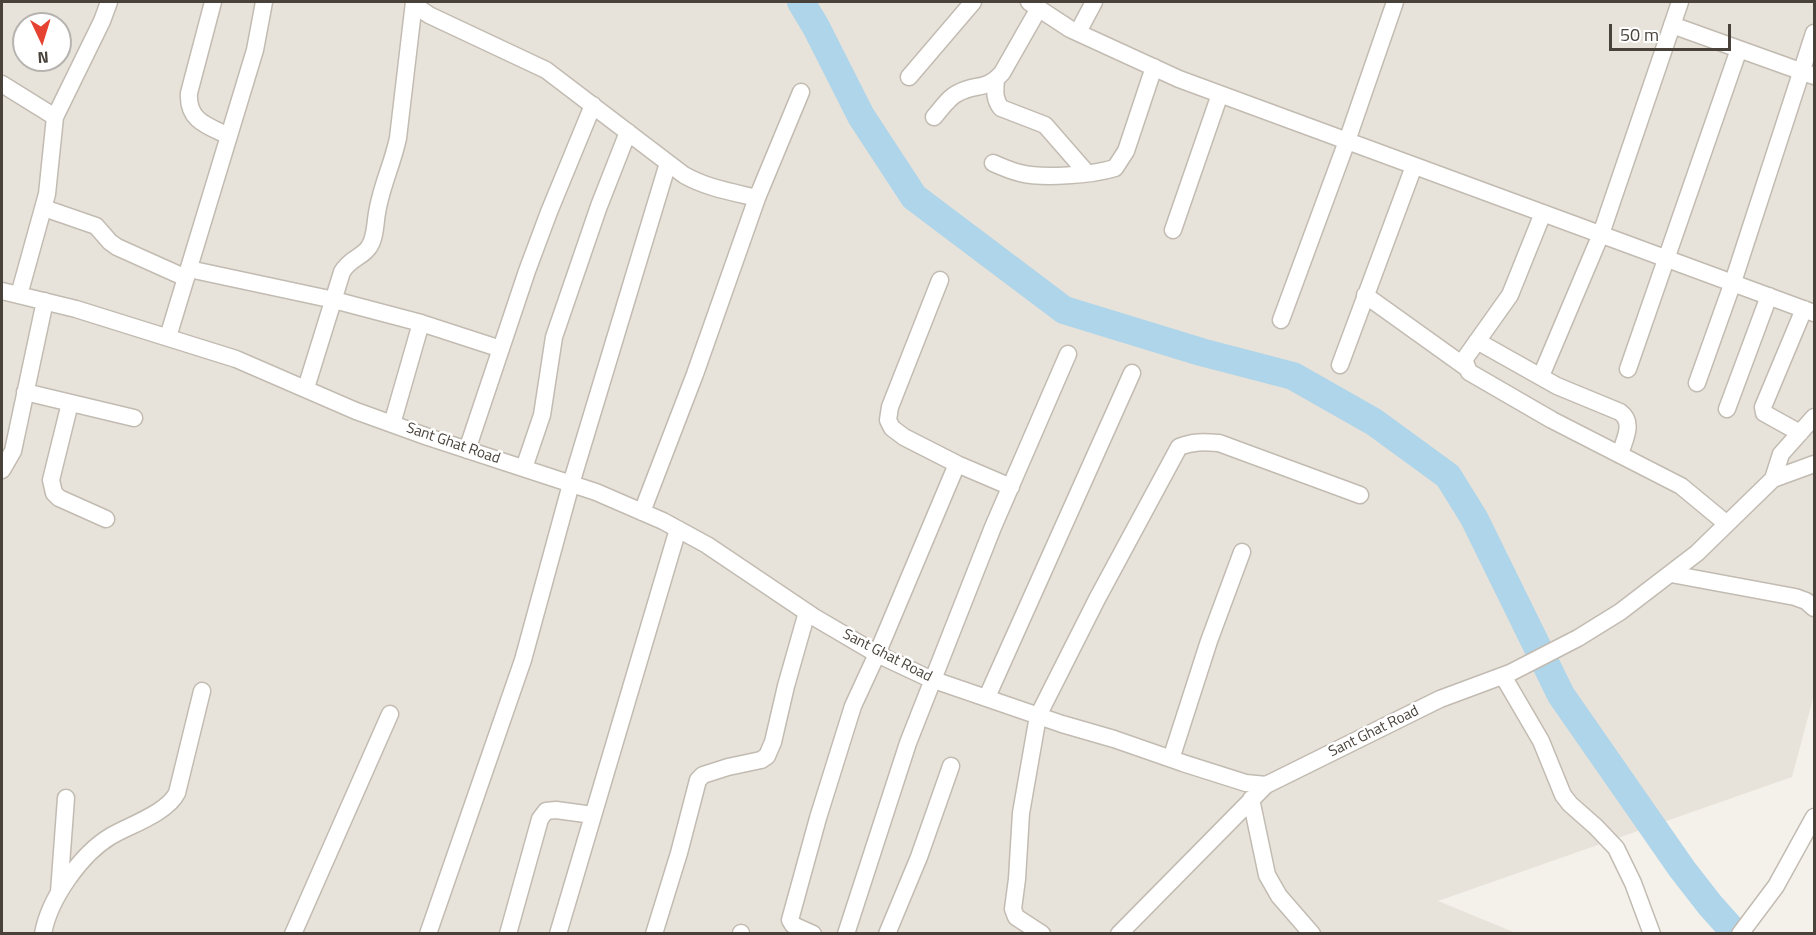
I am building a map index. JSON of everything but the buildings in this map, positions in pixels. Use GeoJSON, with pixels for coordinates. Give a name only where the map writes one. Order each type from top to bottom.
{"type":"FeatureCollection","features":[{"type":"Feature","properties":{"kind":"street"},"geometry":{"type":"LineString","coordinates":[[19,295],[47,194],[55,117],[98,30],[109,2]]}},
{"type":"Feature","properties":{"kind":"street"},"geometry":{"type":"LineString","coordinates":[[213,2],[188,100],[192,114],[198,120],[229,136]]}},
{"type":"Feature","properties":{"kind":"street"},"geometry":{"type":"LineString","coordinates":[[168,337],[255,50],[264,2]]}},
{"type":"Feature","properties":{"kind":"street"},"geometry":{"type":"LineString","coordinates":[[415,2],[429,15],[546,70],[684,175],[700,184],[757,198]]}},
{"type":"Feature","properties":{"kind":"street"},"geometry":{"type":"LineString","coordinates":[[306,388],[342,272],[347,264],[370,246],[375,231],[381,190],[399,138],[415,2]]}},
{"type":"Feature","properties":{"kind":"street"},"geometry":{"type":"LineString","coordinates":[[909,77],[973,2]]}},
{"type":"Feature","properties":{"kind":"street"},"geometry":{"type":"LineString","coordinates":[[1078,32],[1094,2]]}},
{"type":"Feature","properties":{"kind":"street"},"geometry":{"type":"LineString","coordinates":[[1281,320],[1395,2]]}},
{"type":"Feature","properties":{"kind":"street"},"geometry":{"type":"LineString","coordinates":[[1541,376],[1601,234],[1680,2]]}},
{"type":"Feature","properties":{"kind":"street"},"geometry":{"type":"LineString","coordinates":[[934,117],[958,93],[989,85],[996,80],[1002,73],[1034,5],[1078,32],[1179,79],[1809,311],[1763,407],[1764,413],[1800,433]]}},
{"type":"Feature","properties":{"kind":"street"},"geometry":{"type":"LineString","coordinates":[[1672,25],[1808,73]]}},
{"type":"Feature","properties":{"kind":"street"},"geometry":{"type":"LineString","coordinates":[[1697,384],[1808,73],[1815,33]]}},
{"type":"Feature","properties":{"kind":"street"},"geometry":{"type":"LineString","coordinates":[[1628,369],[1739,49]]}},
{"type":"Feature","properties":{"kind":"street"},"geometry":{"type":"LineString","coordinates":[[993,164],[1017,173],[1032,175],[1115,168],[1126,152],[1154,67]]}},
{"type":"Feature","properties":{"kind":"street"},"geometry":{"type":"LineString","coordinates":[[996,80],[995,96],[1001,108],[1045,125],[1086,172]]}},
{"type":"Feature","properties":{"kind":"street"},"geometry":{"type":"LineString","coordinates":[[2,84],[55,117]]}},
{"type":"Feature","properties":{"kind":"street"},"geometry":{"type":"LineString","coordinates":[[642,512],[695,374],[757,198],[801,92]]}},
{"type":"Feature","properties":{"kind":"street"},"geometry":{"type":"LineString","coordinates":[[1173,230],[1220,94]]}},
{"type":"Feature","properties":{"kind":"street"},"geometry":{"type":"LineString","coordinates":[[467,450],[549,212],[593,105]]}},
{"type":"Feature","properties":{"kind":"street"},"geometry":{"type":"LineString","coordinates":[[524,468],[542,415],[554,337],[599,206],[628,132]]}},
{"type":"Feature","properties":{"kind":"street"},"geometry":{"type":"LineString","coordinates":[[428,933],[523,660],[571,484],[668,163]]}},
{"type":"Feature","properties":{"kind":"street"},"geometry":{"type":"LineString","coordinates":[[1340,365],[1414,166]]}},
{"type":"Feature","properties":{"kind":"street"},"geometry":{"type":"LineString","coordinates":[[44,208],[96,226],[117,247],[188,273],[334,300],[421,323],[501,349]]}},
{"type":"Feature","properties":{"kind":"street"},"geometry":{"type":"LineString","coordinates":[[1467,368],[1466,357],[1503,308],[1510,295],[1543,213]]}},
{"type":"Feature","properties":{"kind":"street"},"geometry":{"type":"LineString","coordinates":[[940,280],[888,420],[892,428],[904,436],[957,464],[1011,487]]}},
{"type":"Feature","properties":{"kind":"street","name":"Sant Ghat Road"},"geometry":{"type":"LineString","coordinates":[[2,291],[45,301],[236,359],[356,411],[596,492],[678,529],[707,545],[807,612],[877,654],[933,679],[1038,716],[1246,783],[1266,785],[1440,699],[1507,675],[1578,638],[1620,612],[1698,553],[1773,479]]}},
{"type":"Feature","properties":{"kind":"street"},"geometry":{"type":"LineString","coordinates":[[1365,295],[1486,383],[1552,420],[1681,486],[1727,524]]}},
{"type":"Feature","properties":{"kind":"street"},"geometry":{"type":"LineString","coordinates":[[1727,409],[1769,296]]}},
{"type":"Feature","properties":{"kind":"street"},"geometry":{"type":"LineString","coordinates":[[2,470],[13,451],[45,301]]}},
{"type":"Feature","properties":{"kind":"street"},"geometry":{"type":"LineString","coordinates":[[392,424],[421,323]]}},
{"type":"Feature","properties":{"kind":"street"},"geometry":{"type":"LineString","coordinates":[[1477,341],[1573,393],[1627,417],[1628,428],[1620,455]]}},
{"type":"Feature","properties":{"kind":"street"},"geometry":{"type":"LineString","coordinates":[[846,933],[908,743],[1011,487],[1068,354]]}},
{"type":"Feature","properties":{"kind":"street"},"geometry":{"type":"LineString","coordinates":[[987,697],[1132,373]]}},
{"type":"Feature","properties":{"kind":"street"},"geometry":{"type":"LineString","coordinates":[[26,392],[134,418]]}},
{"type":"Feature","properties":{"kind":"street"},"geometry":{"type":"LineString","coordinates":[[70,403],[52,472],[51,486],[59,498],[106,519]]}},
{"type":"Feature","properties":{"kind":"street"},"geometry":{"type":"LineString","coordinates":[[1773,479],[1781,454],[1815,417]]}},
{"type":"Feature","properties":{"kind":"street"},"geometry":{"type":"LineString","coordinates":[[1042,933],[1016,917],[1013,909],[1021,813],[1038,716],[1097,599],[1179,447],[1203,441],[1219,444],[1360,495]]}},
{"type":"Feature","properties":{"kind":"street"},"geometry":{"type":"LineString","coordinates":[[813,933],[794,925],[790,920],[791,912],[853,706],[957,464]]}},
{"type":"Feature","properties":{"kind":"street"},"geometry":{"type":"LineString","coordinates":[[1773,479],[1815,464]]}},
{"type":"Feature","properties":{"kind":"street"},"geometry":{"type":"LineString","coordinates":[[1773,479],[1815,477]]}},
{"type":"Feature","properties":{"kind":"street"},"geometry":{"type":"LineString","coordinates":[[558,933],[678,529]]}},
{"type":"Feature","properties":{"kind":"street"},"geometry":{"type":"LineString","coordinates":[[1171,759],[1209,641],[1242,552]]}},
{"type":"Feature","properties":{"kind":"street"},"geometry":{"type":"LineString","coordinates":[[1671,574],[1794,597],[1806,601],[1815,608]]}},
{"type":"Feature","properties":{"kind":"street"},"geometry":{"type":"LineString","coordinates":[[654,933],[679,853],[698,780],[703,775],[728,767],[750,764],[767,756],[773,742],[807,612]]}},
{"type":"Feature","properties":{"kind":"street"},"geometry":{"type":"LineString","coordinates":[[1507,675],[1541,741],[1563,795],[1616,848],[1633,883],[1652,933]]}},
{"type":"Feature","properties":{"kind":"street"},"geometry":{"type":"LineString","coordinates":[[43,933],[49,910],[59,892],[97,845],[173,801],[177,794],[202,691]]}},
{"type":"Feature","properties":{"kind":"street"},"geometry":{"type":"LineString","coordinates":[[293,933],[390,714]]}},
{"type":"Feature","properties":{"kind":"street"},"geometry":{"type":"LineString","coordinates":[[887,933],[919,857],[951,766]]}},
{"type":"Feature","properties":{"kind":"street"},"geometry":{"type":"LineString","coordinates":[[1119,933],[1266,785]]}},
{"type":"Feature","properties":{"kind":"street"},"geometry":{"type":"LineString","coordinates":[[59,892],[66,798]]}},
{"type":"Feature","properties":{"kind":"street"},"geometry":{"type":"LineString","coordinates":[[1251,799],[1270,881],[1279,896],[1312,933]]}},
{"type":"Feature","properties":{"kind":"street"},"geometry":{"type":"LineString","coordinates":[[508,933],[540,819],[546,811],[556,810],[593,815]]}},
{"type":"Feature","properties":{"kind":"street"},"geometry":{"type":"LineString","coordinates":[[1740,933],[1776,886],[1815,817]]}},
{"type":"Feature","properties":{"kind":"shaded area"},"geometry":{"type":"Polygon","coordinates":[[[2,2],[1814,2],[1814,695],[1792,777],[1438,901],[1516,933],[2,934],[2,2]]]}},
{"type":"Feature","properties":{"kind":"waterway"},"geometry":{"type":"LineString","coordinates":[[801,2],[861,116],[914,197],[1064,310],[1201,352],[1293,376],[1374,422],[1448,476],[1474,518],[1561,695],[1682,869],[1736,934]]}}]}
